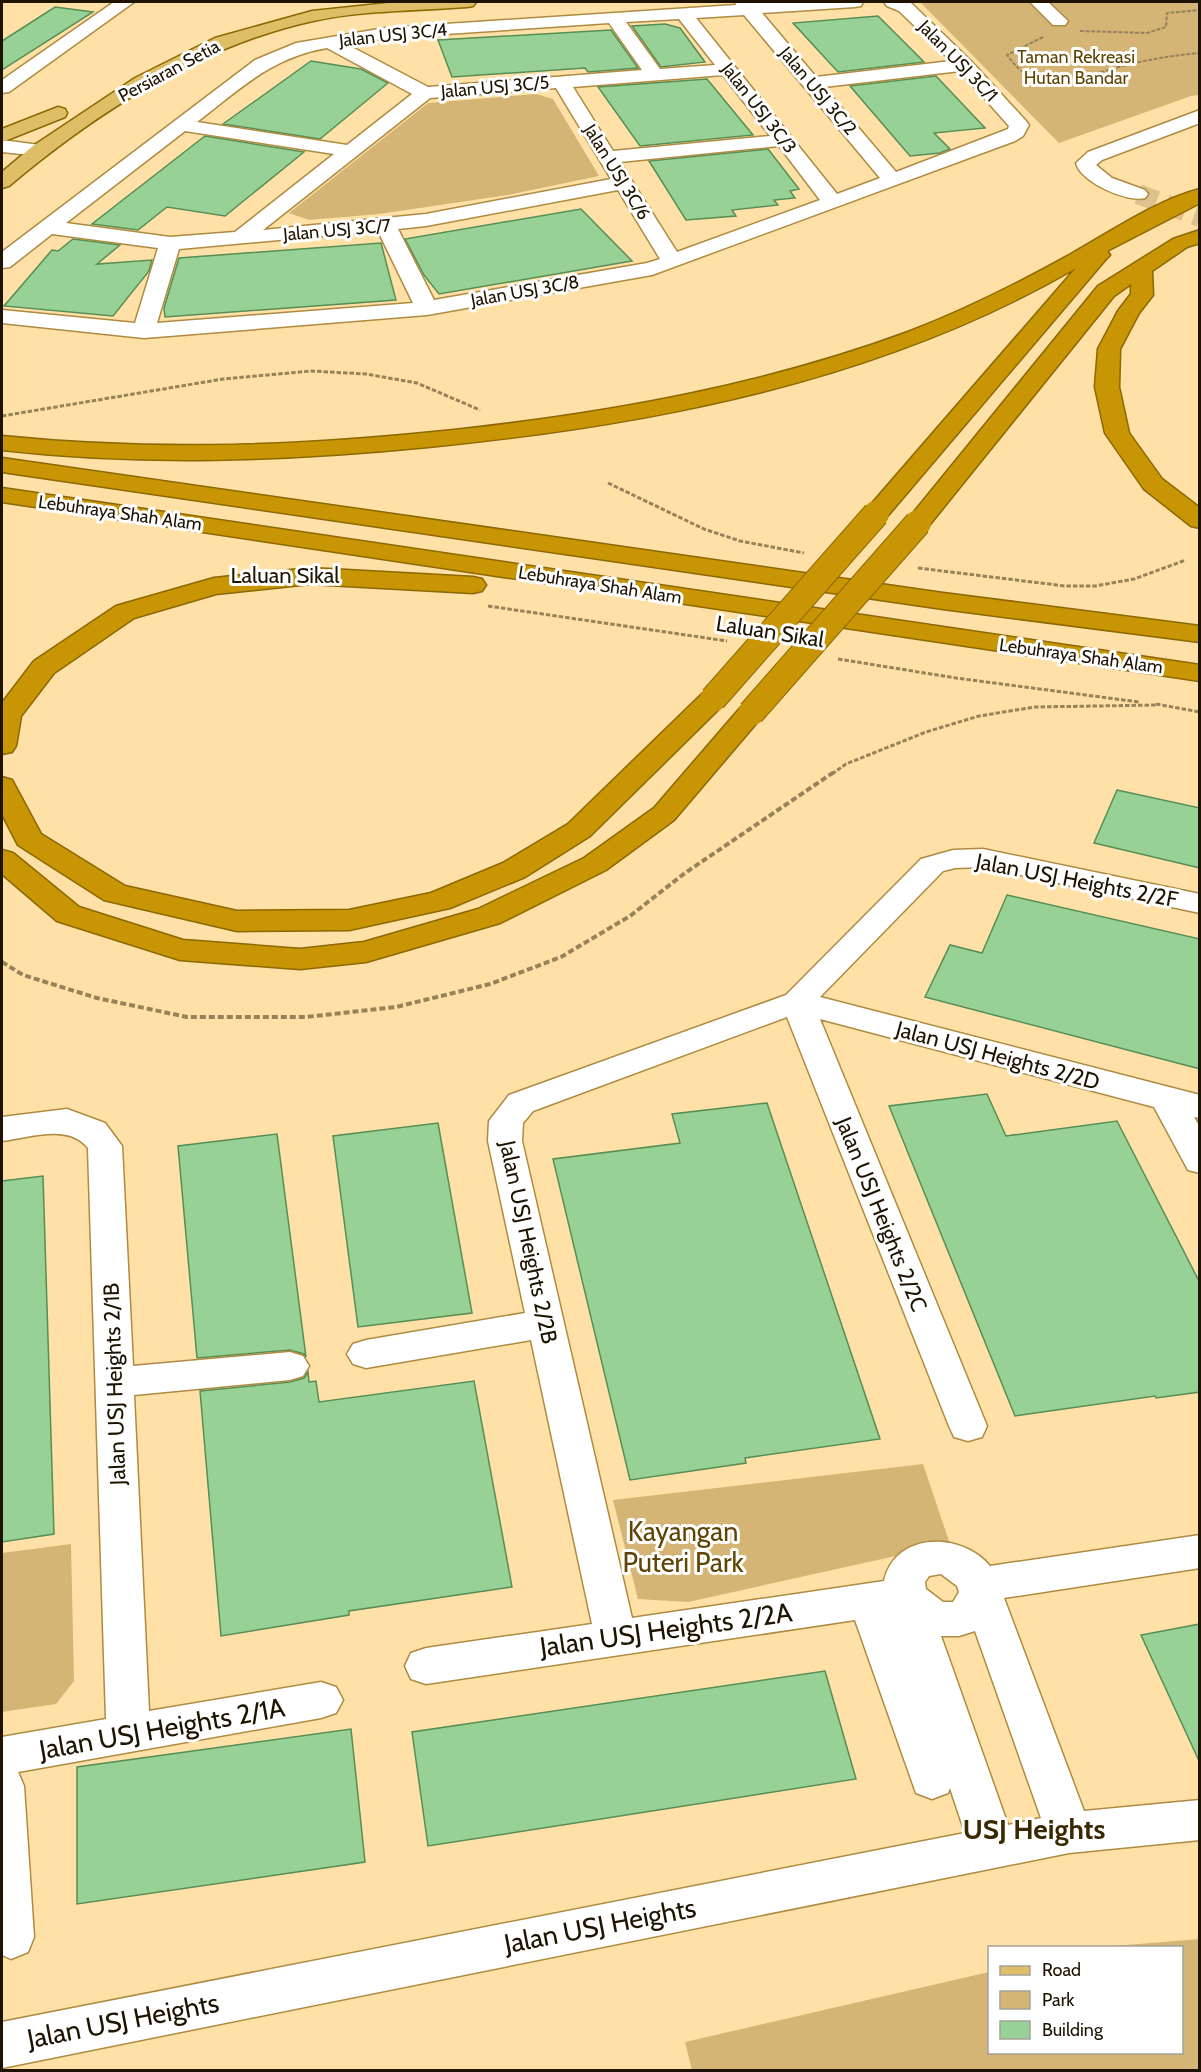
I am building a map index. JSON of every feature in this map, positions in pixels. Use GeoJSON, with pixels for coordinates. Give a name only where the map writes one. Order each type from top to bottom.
{"type":"FeatureCollection","features":[{"type":"Feature","properties":{"kind":"highway"},"geometry":{"type":"LineString","coordinates":[[2,443],[79,451],[227,454],[373,445],[538,429],[681,404],[852,359],[912,339],[1018,292],[1111,240],[1200,195]]}},
{"type":"Feature","properties":{"kind":"highway"},"geometry":{"type":"LineString","coordinates":[[2,859],[68,914],[180,950],[300,959],[366,952],[489,916],[595,864],[664,814],[918,523],[1106,291],[1180,243],[1200,236]]}},
{"type":"Feature","properties":{"kind":"highway"},"geometry":{"type":"LineString","coordinates":[[2,786],[29,839],[115,893],[237,921],[349,920],[439,901],[514,870],[579,830],[713,699],[876,514],[1111,240]]}},
{"type":"Feature","properties":{"kind":"highway"},"geometry":{"type":"LineString","coordinates":[[1141,268],[1142,295],[1130,311],[1109,349],[1107,387],[1117,433],[1153,484],[1200,521]]}},
{"type":"Feature","properties":{"kind":"highway","name":"Lebuhraya Shah Alam"},"geometry":{"type":"LineString","coordinates":[[2,465],[932,599],[1200,634]]}},
{"type":"Feature","properties":{"kind":"highway","name":"Lebuhraya Shah Alam"},"geometry":{"type":"LineString","coordinates":[[2,495],[1200,673]]}},
{"type":"Feature","properties":{"kind":"highway"},"geometry":{"type":"LineString","coordinates":[[2,746],[7,715],[44,667],[125,612],[214,586],[310,576],[484,585],[598,584]]}},
{"type":"Feature","properties":{"kind":"main road","name":"Persiaran Setia"},"geometry":{"type":"LineString","coordinates":[[200,33],[242,19],[334,2]]}},
{"type":"Feature","properties":{"kind":"main road","name":"Persiaran Setia"},"geometry":{"type":"LineString","coordinates":[[2,182],[40,150],[142,82],[221,42],[312,16],[365,9],[467,2]]}},
{"type":"Feature","properties":{"kind":"main road"},"geometry":{"type":"LineString","coordinates":[[3,145],[76,101]]}},
{"type":"Feature","properties":{"kind":"street"},"geometry":{"type":"LineString","coordinates":[[2,88],[125,2]]}},
{"type":"Feature","properties":{"kind":"street","name":"Jalan USJ 3C/4"},"geometry":{"type":"LineString","coordinates":[[2,262],[261,64],[302,47],[386,33],[684,14],[746,5],[855,2]]}},
{"type":"Feature","properties":{"kind":"street","name":"Jalan USJ 3C/1"},"geometry":{"type":"LineString","coordinates":[[893,2],[905,6],[1019,125]]}},
{"type":"Feature","properties":{"kind":"street"},"geometry":{"type":"LineString","coordinates":[[1039,2],[1054,28]]}},
{"type":"Feature","properties":{"kind":"street","name":"Jalan USJ 3C/2"},"geometry":{"type":"LineString","coordinates":[[746,5],[892,180]]}},
{"type":"Feature","properties":{"kind":"street","name":"Jalan USJ 3C/3"},"geometry":{"type":"LineString","coordinates":[[684,14],[833,202]]}},
{"type":"Feature","properties":{"kind":"street"},"geometry":{"type":"LineString","coordinates":[[615,19],[655,75]]}},
{"type":"Feature","properties":{"kind":"street"},"geometry":{"type":"LineString","coordinates":[[329,42],[425,93]]}},
{"type":"Feature","properties":{"kind":"street"},"geometry":{"type":"LineString","coordinates":[[11,60],[38,64]]}},
{"type":"Feature","properties":{"kind":"street"},"geometry":{"type":"LineString","coordinates":[[811,83],[964,65]]}},
{"type":"Feature","properties":{"kind":"street","name":"Jalan USJ 3C/5"},"geometry":{"type":"LineString","coordinates":[[240,238],[425,93],[728,69]]}},
{"type":"Feature","properties":{"kind":"street","name":"Jalan USJ 3C/6"},"geometry":{"type":"LineString","coordinates":[[561,82],[673,262]]}},
{"type":"Feature","properties":{"kind":"street"},"geometry":{"type":"LineString","coordinates":[[1138,194],[1105,182],[1087,168],[1086,163],[1095,156],[1200,116]]}},
{"type":"Feature","properties":{"kind":"street"},"geometry":{"type":"LineString","coordinates":[[181,125],[351,151]]}},
{"type":"Feature","properties":{"kind":"street","name":"Jalan USJ 3C/8"},"geometry":{"type":"LineString","coordinates":[[2,317],[144,331],[427,308],[652,269],[1008,138],[1016,132],[1019,125]]}},
{"type":"Feature","properties":{"kind":"street"},"geometry":{"type":"LineString","coordinates":[[608,157],[784,140]]}},
{"type":"Feature","properties":{"kind":"street"},"geometry":{"type":"LineString","coordinates":[[3,145],[40,150]]}},
{"type":"Feature","properties":{"kind":"street","name":"Jalan USJ 3C/7"},"geometry":{"type":"LineString","coordinates":[[48,227],[170,243],[240,238],[386,226],[507,206],[623,183]]}},
{"type":"Feature","properties":{"kind":"street"},"geometry":{"type":"LineString","coordinates":[[386,226],[427,308]]}},
{"type":"Feature","properties":{"kind":"street"},"geometry":{"type":"LineString","coordinates":[[144,331],[170,243]]}},
{"type":"Feature","properties":{"kind":"street","name":"Jalan USJ Heights 2/2F"},"geometry":{"type":"LineString","coordinates":[[797,1002],[932,865],[953,859],[983,858],[1200,904]]}},
{"type":"Feature","properties":{"kind":"street","name":"Jalan USJ Heights 2/2D"},"geometry":{"type":"LineString","coordinates":[[797,1002],[1200,1107]]}},
{"type":"Feature","properties":{"kind":"street","name":"Jalan USJ Heights 2/2B"},"geometry":{"type":"LineString","coordinates":[[616,1638],[505,1141],[506,1120],[520,1103],[797,1002]]}},
{"type":"Feature","properties":{"kind":"street","name":"Jalan USJ Heights 2/2C"},"geometry":{"type":"LineString","coordinates":[[797,1002],[968,1426]]}},
{"type":"Feature","properties":{"kind":"street"},"geometry":{"type":"LineString","coordinates":[[1167,1098],[1200,1161]]}},
{"type":"Feature","properties":{"kind":"street","name":"Jalan USJ Heights 2/1B"},"geometry":{"type":"LineString","coordinates":[[2,1129],[67,1121],[93,1131],[105,1146],[128,1736]]}},
{"type":"Feature","properties":{"kind":"street"},"geometry":{"type":"LineString","coordinates":[[366,1354],[546,1323]]}},
{"type":"Feature","properties":{"kind":"street"},"geometry":{"type":"LineString","coordinates":[[114,1382],[290,1366]]}},
{"type":"Feature","properties":{"kind":"street"},"geometry":{"type":"LineString","coordinates":[[979,1584],[1200,1551]]}},
{"type":"Feature","properties":{"kind":"street"},"geometry":{"type":"LineString","coordinates":[[887,1597],[914,1564],[932,1557],[952,1559],[969,1569],[979,1584],[1069,1833]]}},
{"type":"Feature","properties":{"kind":"street"},"geometry":{"type":"LineString","coordinates":[[887,1597],[932,1779]]}},
{"type":"Feature","properties":{"kind":"street"},"geometry":{"type":"LineString","coordinates":[[887,1597],[993,1848]]}},
{"type":"Feature","properties":{"kind":"street","name":"Jalan USJ Heights 2/2A"},"geometry":{"type":"LineString","coordinates":[[426,1666],[887,1597]]}},
{"type":"Feature","properties":{"kind":"street","name":"Jalan USJ Heights 2/1A"},"geometry":{"type":"LineString","coordinates":[[2,1756],[128,1736],[321,1700]]}},
{"type":"Feature","properties":{"kind":"street"},"geometry":{"type":"LineString","coordinates":[[2,1786],[11,1936]]}},
{"type":"Feature","properties":{"kind":"street","name":"Jalan USJ Heights"},"geometry":{"type":"LineString","coordinates":[[2,2045],[1069,1833],[1200,1820]]}},
{"type":"Feature","properties":{"kind":"path"},"geometry":{"type":"LineString","coordinates":[[1079,30],[1147,33],[1166,27],[1167,13],[1200,10]]}},
{"type":"Feature","properties":{"kind":"path"},"geometry":{"type":"LineString","coordinates":[[1054,28],[1007,55],[1011,63],[1025,74],[1036,77],[1072,78],[1097,74],[1126,65],[1200,53]]}},
{"type":"Feature","properties":{"kind":"path"},"geometry":{"type":"LineString","coordinates":[[2,416],[223,379],[311,371],[366,374],[417,383],[488,413]]}},
{"type":"Feature","properties":{"kind":"path","name":"Laluan Sikal"},"geometry":{"type":"LineString","coordinates":[[484,605],[738,643]]}},
{"type":"Feature","properties":{"kind":"path","name":"Laluan Sikal"},"geometry":{"type":"LineString","coordinates":[[830,658],[1200,712]]}},
{"type":"Feature","properties":{"kind":"green space","name":"Taman Rekreasi Hutan Bandar"},"geometry":{"type":"Polygon","coordinates":[[[920,2],[1199,2],[1199,95],[1059,143],[920,2]]]}},
{"type":"Feature","properties":{"kind":"green space"},"geometry":{"type":"Polygon","coordinates":[[[536,94],[553,99],[599,176],[508,195],[379,214],[309,220],[289,213],[428,103],[536,94]]]}},
{"type":"Feature","properties":{"kind":"green space","name":"Kayangan Puteri Park"},"geometry":{"type":"Polygon","coordinates":[[[923,1464],[950,1544],[688,1602],[638,1599],[613,1500],[923,1464]]]}},
{"type":"Feature","properties":{"kind":"green space"},"geometry":{"type":"Polygon","coordinates":[[[71,1544],[74,1681],[56,1704],[2,1712],[2,1553],[71,1544]]]}},
{"type":"Feature","properties":{"kind":"green space"},"geometry":{"type":"Polygon","coordinates":[[[1199,1939],[1199,2070],[692,2070],[685,2042],[988,1972],[988,2054],[1183,2054],[1183,1946],[1114,1946],[1199,1939]]]}},
{"type":"Feature","properties":{"kind":"building"},"geometry":{"type":"Polygon","coordinates":[[[55,7],[93,12],[2,70],[2,41],[55,7]]]}},
{"type":"Feature","properties":{"kind":"building"},"geometry":{"type":"Polygon","coordinates":[[[878,16],[924,62],[838,72],[793,23],[878,16]]]}},
{"type":"Feature","properties":{"kind":"building"},"geometry":{"type":"Polygon","coordinates":[[[665,24],[680,28],[705,62],[661,67],[632,26],[665,24]]]}},
{"type":"Feature","properties":{"kind":"building"},"geometry":{"type":"Polygon","coordinates":[[[611,30],[638,68],[588,72],[585,68],[452,77],[438,40],[611,30]]]}},
{"type":"Feature","properties":{"kind":"building"},"geometry":{"type":"Polygon","coordinates":[[[311,61],[361,69],[388,83],[320,139],[223,124],[311,61]]]}},
{"type":"Feature","properties":{"kind":"building"},"geometry":{"type":"Polygon","coordinates":[[[936,76],[985,128],[934,133],[950,149],[940,153],[910,156],[850,86],[936,76]]]}},
{"type":"Feature","properties":{"kind":"building"},"geometry":{"type":"Polygon","coordinates":[[[707,79],[753,135],[640,146],[598,87],[707,79]]]}},
{"type":"Feature","properties":{"kind":"building"},"geometry":{"type":"Polygon","coordinates":[[[205,136],[304,152],[225,216],[167,207],[138,230],[92,224],[205,136]]]}},
{"type":"Feature","properties":{"kind":"building"},"geometry":{"type":"Polygon","coordinates":[[[768,149],[799,189],[790,191],[795,198],[774,200],[778,205],[732,210],[736,216],[686,220],[649,161],[768,149]]]}},
{"type":"Feature","properties":{"kind":"building"},"geometry":{"type":"Polygon","coordinates":[[[581,209],[632,261],[439,294],[424,275],[405,239],[581,209]]]}},
{"type":"Feature","properties":{"kind":"building"},"geometry":{"type":"Polygon","coordinates":[[[73,239],[120,245],[97,264],[152,260],[149,271],[113,316],[4,306],[52,250],[58,251],[73,239]]]}},
{"type":"Feature","properties":{"kind":"building"},"geometry":{"type":"Polygon","coordinates":[[[381,243],[396,300],[165,317],[164,308],[179,258],[381,243]]]}},
{"type":"Feature","properties":{"kind":"building"},"geometry":{"type":"Polygon","coordinates":[[[1117,790],[1200,808],[1200,868],[1094,843],[1117,790]]]}},
{"type":"Feature","properties":{"kind":"building"},"geometry":{"type":"Polygon","coordinates":[[[1007,895],[1200,939],[1200,1069],[925,997],[950,945],[982,953],[1007,895]]]}},
{"type":"Feature","properties":{"kind":"building"},"geometry":{"type":"Polygon","coordinates":[[[987,1094],[1006,1136],[1117,1121],[1200,1283],[1200,1392],[1156,1398],[1155,1396],[1015,1416],[889,1106],[987,1094]]]}},
{"type":"Feature","properties":{"kind":"building"},"geometry":{"type":"Polygon","coordinates":[[[767,1103],[880,1439],[745,1458],[746,1463],[630,1480],[553,1159],[680,1143],[672,1114],[767,1103]]]}},
{"type":"Feature","properties":{"kind":"building"},"geometry":{"type":"Polygon","coordinates":[[[438,1123],[472,1313],[358,1327],[333,1136],[438,1123]]]}},
{"type":"Feature","properties":{"kind":"building"},"geometry":{"type":"Polygon","coordinates":[[[277,1134],[306,1357],[304,1354],[290,1350],[197,1358],[178,1146],[277,1134]]]}},
{"type":"Feature","properties":{"kind":"building"},"geometry":{"type":"Polygon","coordinates":[[[43,1176],[54,1534],[2,1542],[2,1181],[43,1176]]]}},
{"type":"Feature","properties":{"kind":"building"},"geometry":{"type":"Polygon","coordinates":[[[308,1372],[309,1382],[316,1381],[319,1402],[474,1381],[512,1587],[349,1611],[349,1615],[221,1636],[200,1391],[290,1382],[304,1378],[308,1372]]]}},
{"type":"Feature","properties":{"kind":"building"},"geometry":{"type":"Polygon","coordinates":[[[1200,1624],[1200,1763],[1141,1635],[1200,1624]]]}},
{"type":"Feature","properties":{"kind":"building"},"geometry":{"type":"Polygon","coordinates":[[[825,1671],[856,1779],[428,1846],[412,1732],[825,1671]]]}},
{"type":"Feature","properties":{"kind":"building"},"geometry":{"type":"Polygon","coordinates":[[[351,1729],[365,1862],[77,1904],[77,1767],[351,1729]]]}},
{"type":"Feature","properties":{"kind":"tunnel"},"geometry":{"type":"LineString","coordinates":[[1138,194],[1200,217]]}},
{"type":"Feature","properties":{"kind":"district","name":"USJ Heights"},"geometry":{"type":"Point","coordinates":[1034,1829]}}]}
